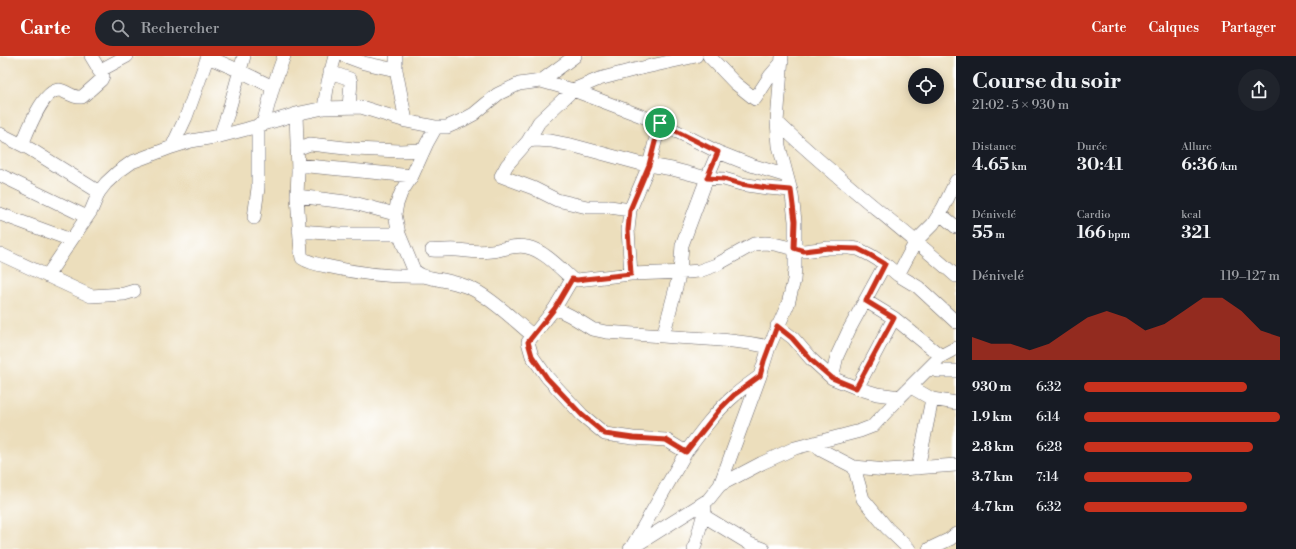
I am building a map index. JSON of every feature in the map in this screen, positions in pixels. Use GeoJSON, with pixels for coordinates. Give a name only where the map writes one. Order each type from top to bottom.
{"type":"FeatureCollection","features":[{"type":"Feature","properties":{"kind":"street"},"geometry":{"type":"LineString","coordinates":[[22,145],[34,117],[49,94],[59,90],[77,97],[82,97],[102,78],[91,56]]}},
{"type":"Feature","properties":{"kind":"street"},"geometry":{"type":"LineString","coordinates":[[99,71],[127,56]]}},
{"type":"Feature","properties":{"kind":"street"},"geometry":{"type":"LineString","coordinates":[[220,136],[244,56]]}},
{"type":"Feature","properties":{"kind":"street"},"geometry":{"type":"LineString","coordinates":[[254,218],[258,188],[260,125],[284,56]]}},
{"type":"Feature","properties":{"kind":"street"},"geometry":{"type":"LineString","coordinates":[[324,108],[330,72],[335,56]]}},
{"type":"Feature","properties":{"kind":"street"},"geometry":{"type":"LineString","coordinates":[[345,56],[364,63],[396,70]]}},
{"type":"Feature","properties":{"kind":"street"},"geometry":{"type":"LineString","coordinates":[[396,56],[396,70],[406,121]]}},
{"type":"Feature","properties":{"kind":"street"},"geometry":{"type":"LineString","coordinates":[[541,81],[575,56]]}},
{"type":"Feature","properties":{"kind":"street"},"geometry":{"type":"LineString","coordinates":[[630,210],[610,207],[587,207],[557,200],[533,188],[501,176],[507,165],[528,141],[539,122],[573,90],[599,79],[696,56]]}},
{"type":"Feature","properties":{"kind":"street"},"geometry":{"type":"LineString","coordinates":[[709,56],[735,83],[755,99],[782,59]]}},
{"type":"Feature","properties":{"kind":"street"},"geometry":{"type":"LineString","coordinates":[[172,147],[186,117],[208,57],[273,86]]}},
{"type":"Feature","properties":{"kind":"street"},"geometry":{"type":"LineString","coordinates":[[630,548],[708,500],[720,485],[760,376],[769,347],[791,294],[795,268],[795,221],[791,190],[779,146],[777,122],[782,59]]}},
{"type":"Feature","properties":{"kind":"street"},"geometry":{"type":"LineString","coordinates":[[330,72],[350,79],[349,107]]}},
{"type":"Feature","properties":{"kind":"street"},"geometry":{"type":"LineString","coordinates":[[47,276],[87,218],[100,192],[118,172],[132,162],[191,140],[220,136],[296,114],[324,108],[361,107],[406,121],[436,127],[446,127],[474,114],[498,94],[519,84],[541,81],[573,90],[660,123],[718,152],[787,176]]}},
{"type":"Feature","properties":{"kind":"street"},"geometry":{"type":"LineString","coordinates":[[296,114],[298,165],[297,196],[302,258],[310,262],[349,271],[385,276],[423,276],[476,290],[532,336]]}},
{"type":"Feature","properties":{"kind":"street"},"geometry":{"type":"LineString","coordinates":[[777,122],[809,153],[956,276]]}},
{"type":"Feature","properties":{"kind":"street"},"geometry":{"type":"LineString","coordinates":[[631,274],[628,230],[630,210],[649,165],[660,123]]}},
{"type":"Feature","properties":{"kind":"street"},"geometry":{"type":"LineString","coordinates":[[423,276],[414,270],[399,234],[396,214],[397,204],[401,193],[412,176],[423,150],[436,127]]}},
{"type":"Feature","properties":{"kind":"street"},"geometry":{"type":"LineString","coordinates":[[0,134],[22,145],[100,192]]}},
{"type":"Feature","properties":{"kind":"street"},"geometry":{"type":"LineString","coordinates":[[528,141],[551,141],[707,178],[724,179],[741,184],[791,190]]}},
{"type":"Feature","properties":{"kind":"street"},"geometry":{"type":"LineString","coordinates":[[297,149],[310,144],[354,149],[400,151],[423,150]]}},
{"type":"Feature","properties":{"kind":"street"},"geometry":{"type":"LineString","coordinates":[[664,336],[680,272],[682,245],[718,152]]}},
{"type":"Feature","properties":{"kind":"street"},"geometry":{"type":"LineString","coordinates":[[298,165],[412,176]]}},
{"type":"Feature","properties":{"kind":"street"},"geometry":{"type":"LineString","coordinates":[[0,174],[87,218]]}},
{"type":"Feature","properties":{"kind":"street"},"geometry":{"type":"LineString","coordinates":[[898,275],[916,241],[933,224],[943,208],[956,181]]}},
{"type":"Feature","properties":{"kind":"street"},"geometry":{"type":"LineString","coordinates":[[297,196],[354,203],[396,214]]}},
{"type":"Feature","properties":{"kind":"street"},"geometry":{"type":"LineString","coordinates":[[939,213],[956,227]]}},
{"type":"Feature","properties":{"kind":"street"},"geometry":{"type":"LineString","coordinates":[[0,214],[71,240]]}},
{"type":"Feature","properties":{"kind":"street"},"geometry":{"type":"LineString","coordinates":[[299,231],[340,234],[399,234]]}},
{"type":"Feature","properties":{"kind":"street"},"geometry":{"type":"LineString","coordinates":[[432,250],[442,252],[456,250],[475,252],[491,251],[515,246],[528,247],[538,250],[572,279],[577,280],[631,274],[687,272],[699,270],[716,265],[754,244],[766,243],[804,251],[828,248],[858,249],[885,264],[898,275],[918,287],[956,322]]}},
{"type":"Feature","properties":{"kind":"street"},"geometry":{"type":"LineString","coordinates":[[0,254],[91,296],[124,294],[134,291]]}},
{"type":"Feature","properties":{"kind":"street"},"geometry":{"type":"LineString","coordinates":[[832,378],[836,356],[885,264]]}},
{"type":"Feature","properties":{"kind":"street"},"geometry":{"type":"LineString","coordinates":[[572,279],[555,308],[528,342],[532,356],[547,378],[582,415],[605,434],[633,438],[666,440],[686,452]]}},
{"type":"Feature","properties":{"kind":"street"},"geometry":{"type":"LineString","coordinates":[[866,301],[894,318],[941,356]]}},
{"type":"Feature","properties":{"kind":"street"},"geometry":{"type":"LineString","coordinates":[[555,308],[592,329],[606,332],[728,340],[748,342],[769,347]]}},
{"type":"Feature","properties":{"kind":"street"},"geometry":{"type":"LineString","coordinates":[[856,388],[894,318]]}},
{"type":"Feature","properties":{"kind":"street"},"geometry":{"type":"LineString","coordinates":[[777,326],[792,338],[811,360],[832,378],[856,388],[877,394],[900,397]]}},
{"type":"Feature","properties":{"kind":"street"},"geometry":{"type":"LineString","coordinates":[[720,485],[795,448],[860,431],[872,426],[941,356],[956,348]]}},
{"type":"Feature","properties":{"kind":"street"},"geometry":{"type":"LineString","coordinates":[[929,369],[938,371],[956,371]]}},
{"type":"Feature","properties":{"kind":"street"},"geometry":{"type":"LineString","coordinates":[[630,548],[686,452],[720,409],[734,395],[760,376]]}},
{"type":"Feature","properties":{"kind":"street"},"geometry":{"type":"LineString","coordinates":[[911,387],[932,399],[956,403]]}},
{"type":"Feature","properties":{"kind":"street"},"geometry":{"type":"LineString","coordinates":[[918,468],[932,399]]}},
{"type":"Feature","properties":{"kind":"street"},"geometry":{"type":"LineString","coordinates":[[814,443],[821,450],[854,467],[887,470],[956,465]]}},
{"type":"Feature","properties":{"kind":"street"},"geometry":{"type":"LineString","coordinates":[[854,467],[863,499],[887,528],[909,549]]}},
{"type":"Feature","properties":{"kind":"street"},"geometry":{"type":"LineString","coordinates":[[694,549],[708,500]]}},
{"type":"Feature","properties":{"kind":"street"},"geometry":{"type":"LineString","coordinates":[[704,516],[750,544],[763,549]]}},
{"type":"Feature","properties":{"kind":"street"},"geometry":{"type":"LineString","coordinates":[[929,549],[950,539],[956,534]]}},
{"type":"Feature","properties":{"kind":"route"},"geometry":{"type":"LineString","coordinates":[[660,123],[718,152],[707,178],[724,179],[741,184],[767,188],[791,190],[795,221],[794,248],[804,251],[828,248],[858,249],[885,264],[866,301],[894,318],[856,388],[832,378],[811,360],[786,332],[777,326],[760,376],[734,395],[720,409],[686,452],[666,440],[633,438],[605,434],[582,415],[547,378],[532,356],[528,342],[555,308],[572,279],[577,280],[631,274],[628,230],[630,210],[649,165],[660,123]]}}]}
